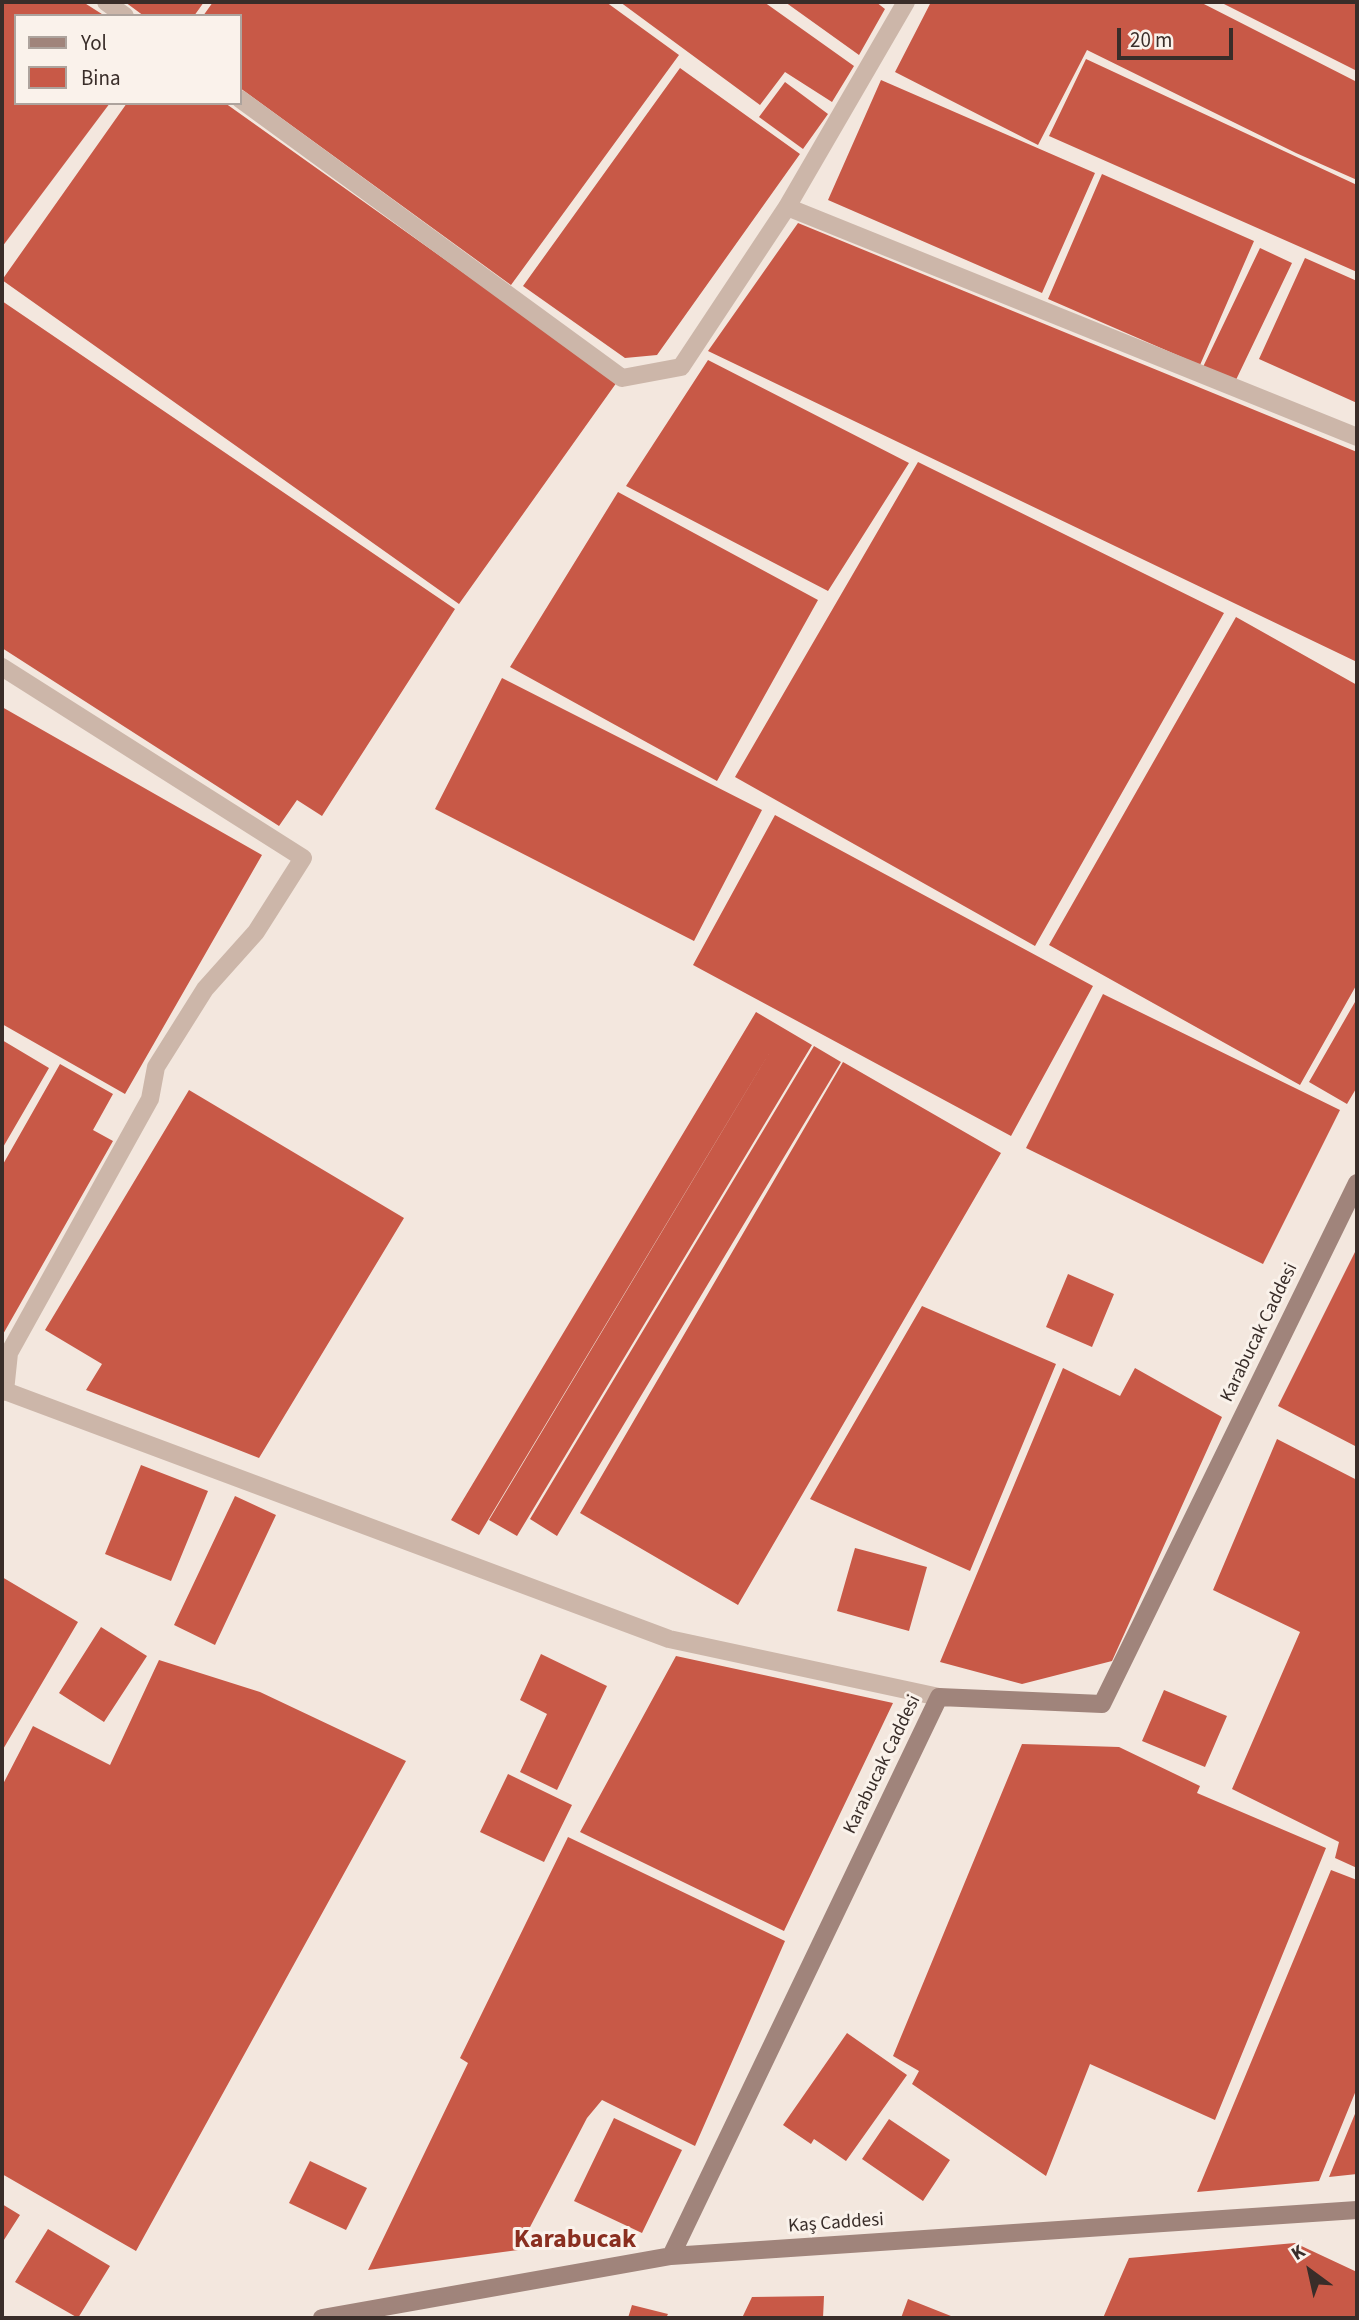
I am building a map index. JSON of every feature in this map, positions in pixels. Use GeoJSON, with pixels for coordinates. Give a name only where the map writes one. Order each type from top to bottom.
{"type":"FeatureCollection","features":[{"type":"Feature","properties":{"kind":"street"},"geometry":{"type":"LineString","coordinates":[[106,2],[122,14]]}},
{"type":"Feature","properties":{"kind":"street"},"geometry":{"type":"LineString","coordinates":[[242,100],[622,377],[681,367],[787,207],[906,2]]}},
{"type":"Feature","properties":{"kind":"street"},"geometry":{"type":"LineString","coordinates":[[787,207],[1357,437]]}},
{"type":"Feature","properties":{"kind":"street"},"geometry":{"type":"LineString","coordinates":[[2,667],[303,858],[256,932],[205,989],[156,1067],[150,1099],[9,1353],[4,1392],[669,1639],[939,1697]]}},
{"type":"Feature","properties":{"kind":"street","name":"Karabucak Caddesi"},"geometry":{"type":"LineString","coordinates":[[671,2256],[939,1697],[1102,1704],[1357,1183]]}},
{"type":"Feature","properties":{"kind":"street","name":"Kaş Caddesi"},"geometry":{"type":"LineString","coordinates":[[322,2318],[671,2256],[1357,2210]]}},
{"type":"Feature","properties":{"kind":"building"},"geometry":{"type":"Polygon","coordinates":[[[2,2],[83,2],[102,14],[14,14],[14,105],[108,105],[2,247],[2,2]]]}},
{"type":"Feature","properties":{"kind":"building"},"geometry":{"type":"Polygon","coordinates":[[[125,2],[204,2],[195,14],[141,14],[125,2]]]}},
{"type":"Feature","properties":{"kind":"building"},"geometry":{"type":"Polygon","coordinates":[[[213,2],[606,2],[679,55],[511,285],[242,89],[242,14],[204,14],[213,2]]]}},
{"type":"Feature","properties":{"kind":"building"},"geometry":{"type":"Polygon","coordinates":[[[620,2],[764,2],[854,66],[832,102],[785,72],[760,105],[620,2]]]}},
{"type":"Feature","properties":{"kind":"building"},"geometry":{"type":"Polygon","coordinates":[[[785,2],[876,2],[885,9],[859,55],[785,2]]]}},
{"type":"Feature","properties":{"kind":"building"},"geometry":{"type":"Polygon","coordinates":[[[931,2],[1200,2],[1357,82],[1357,180],[1296,153],[1087,50],[1038,145],[895,72],[931,2]]]}},
{"type":"Feature","properties":{"kind":"building"},"geometry":{"type":"Polygon","coordinates":[[[1220,2],[1357,2],[1357,71],[1220,2]]]}},
{"type":"Feature","properties":{"kind":"building"},"geometry":{"type":"Polygon","coordinates":[[[1086,59],[1357,185],[1357,272],[1049,136],[1086,59]]]}},
{"type":"Feature","properties":{"kind":"building"},"geometry":{"type":"Polygon","coordinates":[[[680,68],[800,154],[657,355],[625,358],[523,286],[680,68]]]}},
{"type":"Feature","properties":{"kind":"building"},"geometry":{"type":"Polygon","coordinates":[[[881,80],[1095,173],[1042,293],[828,200],[881,80]]]}},
{"type":"Feature","properties":{"kind":"building"},"geometry":{"type":"Polygon","coordinates":[[[785,82],[828,114],[803,149],[759,117],[785,82]]]}},
{"type":"Feature","properties":{"kind":"building"},"geometry":{"type":"Polygon","coordinates":[[[126,105],[228,105],[617,382],[459,604],[2,280],[126,105]]]}},
{"type":"Feature","properties":{"kind":"building"},"geometry":{"type":"Polygon","coordinates":[[[1102,174],[1254,241],[1200,365],[1048,299],[1102,174]]]}},
{"type":"Feature","properties":{"kind":"building"},"geometry":{"type":"Polygon","coordinates":[[[798,223],[1357,452],[1357,662],[708,351],[798,223]]]}},
{"type":"Feature","properties":{"kind":"building"},"geometry":{"type":"Polygon","coordinates":[[[1260,248],[1292,263],[1234,384],[1202,369],[1260,248]]]}},
{"type":"Feature","properties":{"kind":"building"},"geometry":{"type":"Polygon","coordinates":[[[1305,258],[1357,281],[1357,403],[1259,359],[1305,258]]]}},
{"type":"Feature","properties":{"kind":"building"},"geometry":{"type":"Polygon","coordinates":[[[2,301],[455,609],[322,816],[297,800],[279,826],[2,648],[2,301]]]}},
{"type":"Feature","properties":{"kind":"building"},"geometry":{"type":"Polygon","coordinates":[[[708,360],[909,463],[828,591],[626,486],[708,360]]]}},
{"type":"Feature","properties":{"kind":"building"},"geometry":{"type":"Polygon","coordinates":[[[918,462],[1224,613],[1035,946],[735,777],[918,462]]]}},
{"type":"Feature","properties":{"kind":"building"},"geometry":{"type":"Polygon","coordinates":[[[618,492],[818,600],[717,781],[510,667],[618,492]]]}},
{"type":"Feature","properties":{"kind":"building"},"geometry":{"type":"Polygon","coordinates":[[[1236,617],[1357,685],[1357,984],[1300,1085],[1049,945],[1236,617]]]}},
{"type":"Feature","properties":{"kind":"building"},"geometry":{"type":"Polygon","coordinates":[[[502,678],[762,810],[694,941],[435,809],[502,678]]]}},
{"type":"Feature","properties":{"kind":"building"},"geometry":{"type":"Polygon","coordinates":[[[2,707],[262,855],[125,1094],[2,1024],[2,707]]]}},
{"type":"Feature","properties":{"kind":"building"},"geometry":{"type":"Polygon","coordinates":[[[775,815],[1093,986],[1011,1136],[693,965],[775,815]]]}},
{"type":"Feature","properties":{"kind":"building"},"geometry":{"type":"Polygon","coordinates":[[[1103,994],[1340,1110],[1263,1264],[1026,1148],[1103,994]]]}},
{"type":"Feature","properties":{"kind":"building"},"geometry":{"type":"Polygon","coordinates":[[[1355,1002],[1357,1087],[1347,1104],[1309,1082],[1355,1002]]]}},
{"type":"Feature","properties":{"kind":"building"},"geometry":{"type":"Polygon","coordinates":[[[756,1012],[812,1045],[517,1536],[489,1520],[771,1050],[479,1535],[451,1520],[756,1012]]]}},
{"type":"Feature","properties":{"kind":"building"},"geometry":{"type":"Polygon","coordinates":[[[2,1040],[49,1068],[2,1149],[2,1040]]]}},
{"type":"Feature","properties":{"kind":"building"},"geometry":{"type":"Polygon","coordinates":[[[814,1046],[841,1062],[557,1536],[530,1519],[814,1046]]]}},
{"type":"Feature","properties":{"kind":"building"},"geometry":{"type":"Polygon","coordinates":[[[843,1062],[1001,1153],[738,1605],[580,1513],[843,1062]]]}},
{"type":"Feature","properties":{"kind":"building"},"geometry":{"type":"Polygon","coordinates":[[[60,1064],[113,1094],[93,1130],[113,1141],[2,1336],[2,1166],[60,1064]]]}},
{"type":"Feature","properties":{"kind":"building"},"geometry":{"type":"Polygon","coordinates":[[[189,1090],[404,1218],[259,1458],[86,1390],[102,1364],[45,1330],[189,1090]]]}},
{"type":"Feature","properties":{"kind":"building"},"geometry":{"type":"Polygon","coordinates":[[[1357,1248],[1357,1447],[1278,1406],[1357,1248]]]}},
{"type":"Feature","properties":{"kind":"building"},"geometry":{"type":"Polygon","coordinates":[[[1068,1274],[1114,1294],[1092,1347],[1046,1327],[1068,1274]]]}},
{"type":"Feature","properties":{"kind":"building"},"geometry":{"type":"Polygon","coordinates":[[[922,1306],[1056,1364],[970,1571],[810,1499],[922,1306]]]}},
{"type":"Feature","properties":{"kind":"building"},"geometry":{"type":"Polygon","coordinates":[[[1063,1368],[1120,1396],[1135,1368],[1222,1417],[1112,1661],[1022,1684],[940,1662],[1063,1368]]]}},
{"type":"Feature","properties":{"kind":"building"},"geometry":{"type":"Polygon","coordinates":[[[1277,1439],[1357,1480],[1357,1868],[1335,1858],[1339,1842],[1232,1789],[1300,1632],[1213,1590],[1277,1439]]]}},
{"type":"Feature","properties":{"kind":"building"},"geometry":{"type":"Polygon","coordinates":[[[141,1465],[208,1491],[171,1581],[105,1554],[141,1465]]]}},
{"type":"Feature","properties":{"kind":"building"},"geometry":{"type":"Polygon","coordinates":[[[235,1496],[276,1515],[215,1645],[174,1625],[235,1496]]]}},
{"type":"Feature","properties":{"kind":"building"},"geometry":{"type":"Polygon","coordinates":[[[855,1548],[927,1567],[909,1631],[837,1611],[855,1548]]]}},
{"type":"Feature","properties":{"kind":"building"},"geometry":{"type":"Polygon","coordinates":[[[2,1577],[78,1622],[2,1751],[2,1577]]]}},
{"type":"Feature","properties":{"kind":"building"},"geometry":{"type":"Polygon","coordinates":[[[101,1627],[147,1656],[104,1722],[59,1693],[101,1627]]]}},
{"type":"Feature","properties":{"kind":"building"},"geometry":{"type":"Polygon","coordinates":[[[541,1654],[607,1686],[557,1790],[520,1772],[547,1714],[520,1700],[541,1654]]]}},
{"type":"Feature","properties":{"kind":"building"},"geometry":{"type":"Polygon","coordinates":[[[676,1656],[893,1703],[784,1931],[580,1832],[676,1656]]]}},
{"type":"Feature","properties":{"kind":"building"},"geometry":{"type":"Polygon","coordinates":[[[159,1660],[260,1692],[406,1761],[136,2251],[2,2174],[2,1786],[33,1726],[110,1765],[159,1660]]]}},
{"type":"Feature","properties":{"kind":"building"},"geometry":{"type":"Polygon","coordinates":[[[1164,1690],[1227,1716],[1205,1767],[1142,1741],[1164,1690]]]}},
{"type":"Feature","properties":{"kind":"building"},"geometry":{"type":"Polygon","coordinates":[[[1022,1744],[1119,1747],[1200,1786],[1197,1793],[1326,1848],[1215,2120],[1090,2064],[1046,2176],[912,2084],[919,2071],[893,2056],[1022,1744]]]}},
{"type":"Feature","properties":{"kind":"building"},"geometry":{"type":"Polygon","coordinates":[[[508,1774],[572,1805],[544,1862],[480,1832],[508,1774]]]}},
{"type":"Feature","properties":{"kind":"building"},"geometry":{"type":"Polygon","coordinates":[[[568,1837],[785,1941],[695,2146],[602,2100],[587,2118],[518,2250],[368,2270],[468,2063],[460,2058],[568,1837]]]}},
{"type":"Feature","properties":{"kind":"building"},"geometry":{"type":"Polygon","coordinates":[[[1331,1870],[1357,1880],[1357,2088],[1319,2181],[1197,2192],[1331,1870]]]}},
{"type":"Feature","properties":{"kind":"building"},"geometry":{"type":"Polygon","coordinates":[[[847,2033],[907,2075],[846,2161],[814,2139],[811,2144],[783,2125],[847,2033]]]}},
{"type":"Feature","properties":{"kind":"building"},"geometry":{"type":"Polygon","coordinates":[[[1357,2109],[1357,2174],[1329,2177],[1357,2109]]]}},
{"type":"Feature","properties":{"kind":"building"},"geometry":{"type":"Polygon","coordinates":[[[614,2118],[682,2150],[642,2233],[574,2201],[614,2118]]]}},
{"type":"Feature","properties":{"kind":"building"},"geometry":{"type":"Polygon","coordinates":[[[889,2119],[950,2160],[923,2201],[862,2159],[889,2119]]]}},
{"type":"Feature","properties":{"kind":"building"},"geometry":{"type":"Polygon","coordinates":[[[310,2161],[367,2188],[346,2230],[289,2203],[310,2161]]]}},
{"type":"Feature","properties":{"kind":"building"},"geometry":{"type":"Polygon","coordinates":[[[2,2204],[20,2215],[2,2243],[2,2204]]]}},
{"type":"Feature","properties":{"kind":"building"},"geometry":{"type":"Polygon","coordinates":[[[48,2229],[110,2266],[78,2318],[15,2282],[48,2229]]]}},
{"type":"Feature","properties":{"kind":"building"},"geometry":{"type":"Polygon","coordinates":[[[1295,2243],[1357,2272],[1357,2318],[1103,2318],[1129,2258],[1295,2243]]]}},
{"type":"Feature","properties":{"kind":"building"},"geometry":{"type":"Polygon","coordinates":[[[824,2296],[823,2318],[742,2318],[752,2297],[824,2296]]]}},
{"type":"Feature","properties":{"kind":"building"},"geometry":{"type":"Polygon","coordinates":[[[908,2299],[956,2318],[901,2318],[908,2299]]]}},
{"type":"Feature","properties":{"kind":"building"},"geometry":{"type":"Polygon","coordinates":[[[632,2305],[668,2314],[666,2318],[628,2318],[632,2305]]]}},
{"type":"Feature","properties":{"kind":"district","name":"Karabucak"},"geometry":{"type":"Point","coordinates":[575,2241]}}]}
